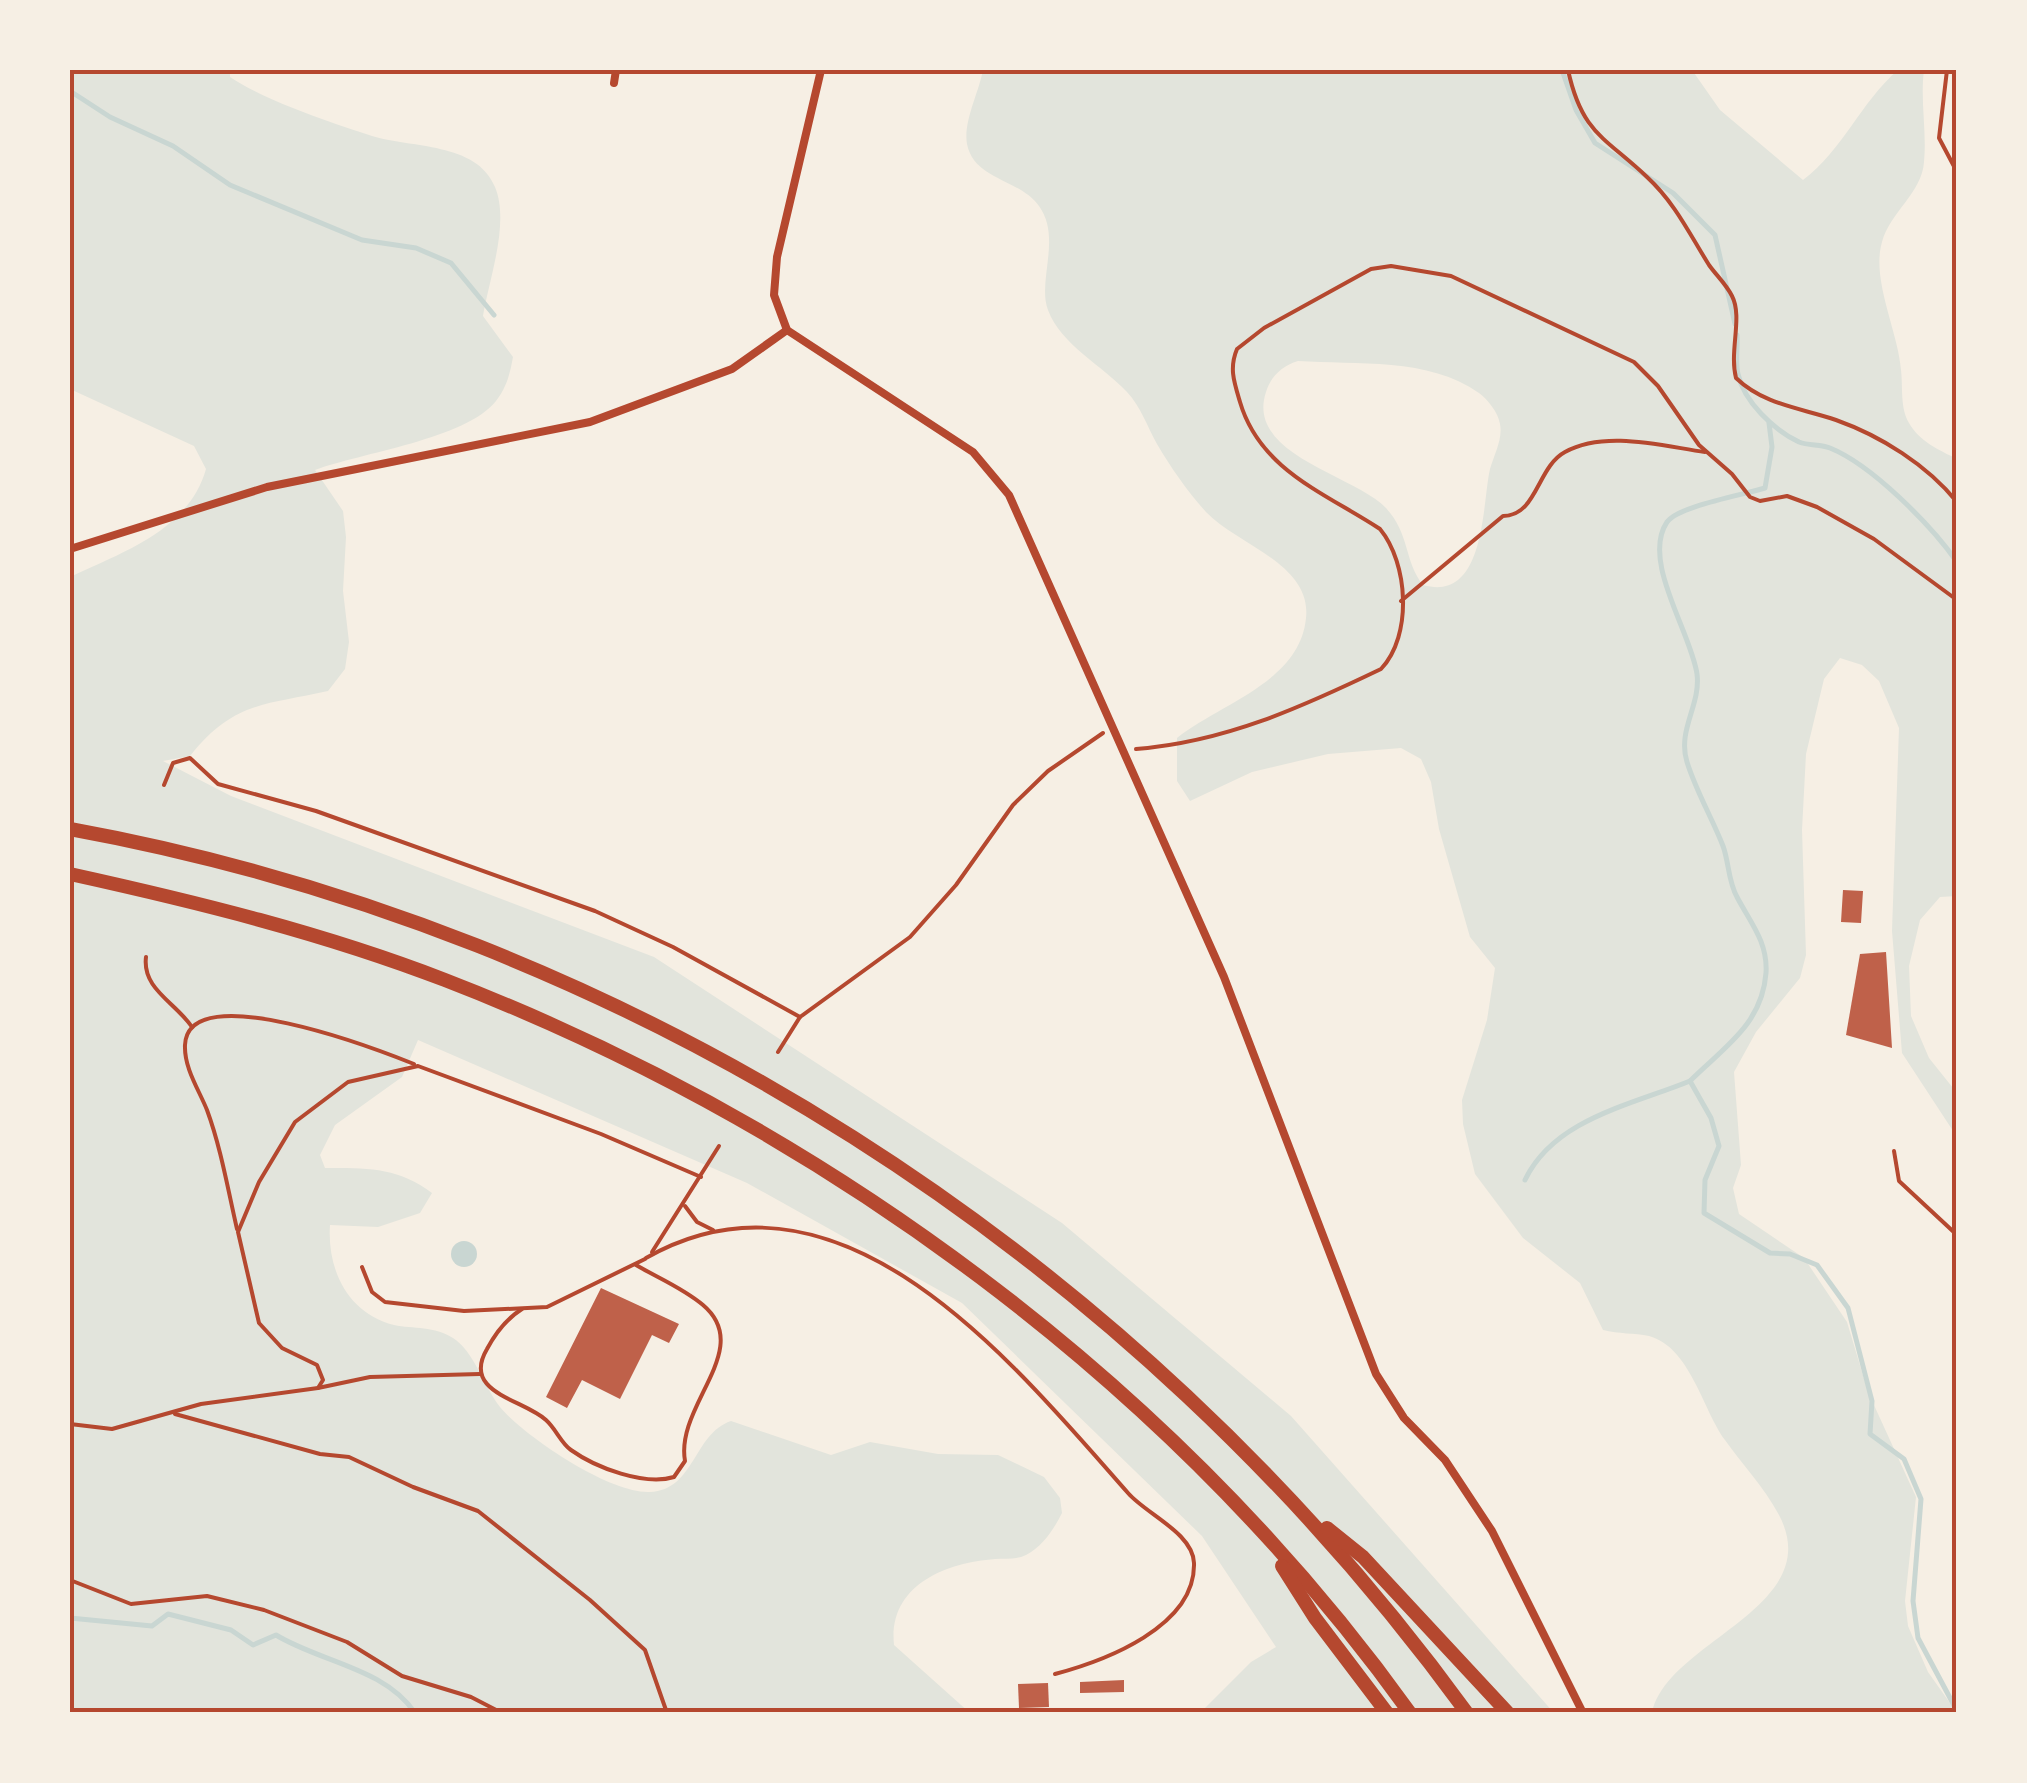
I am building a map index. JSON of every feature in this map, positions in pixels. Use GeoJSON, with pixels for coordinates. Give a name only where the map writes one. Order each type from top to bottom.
{"type":"FeatureCollection","features":[{"type":"Feature","properties":{"kind":"highway"},"geometry":{"type":"LineString","coordinates":[[70,829],[211,859],[384,911],[539,971],[696,1046],[845,1131],[1014,1247],[1168,1376],[1297,1504],[1394,1618],[1467,1713]]}},
{"type":"Feature","properties":{"kind":"highway"},"geometry":{"type":"LineString","coordinates":[[70,874],[269,922],[444,980],[602,1048],[716,1107],[859,1193],[1012,1303],[1114,1389],[1264,1536],[1410,1713]]}},
{"type":"Feature","properties":{"kind":"highway"},"geometry":{"type":"LineString","coordinates":[[1297,1504],[1363,1557],[1508,1713]]}},
{"type":"Feature","properties":{"kind":"highway"},"geometry":{"type":"LineString","coordinates":[[1264,1536],[1315,1618],[1387,1713]]}},
{"type":"Feature","properties":{"kind":"street"},"geometry":{"type":"LineString","coordinates":[[614,83],[616,70]]}},
{"type":"Feature","properties":{"kind":"street"},"geometry":{"type":"LineString","coordinates":[[821,70],[777,257],[774,296],[787,330],[974,452],[1009,495],[1224,977],[1376,1374],[1404,1418],[1445,1460],[1482,1516],[1583,1713]]}},
{"type":"Feature","properties":{"kind":"street"},"geometry":{"type":"LineString","coordinates":[[70,549],[267,487],[590,422],[732,369],[787,330]]}},
{"type":"Feature","properties":{"kind":"path"},"geometry":{"type":"LineString","coordinates":[[1568,70],[1573,96],[1602,142],[1646,176],[1682,216],[1732,295],[1738,312],[1731,357],[1736,378],[1776,403],[1839,421],[1910,456],[1957,502]]}},
{"type":"Feature","properties":{"kind":"path"},"geometry":{"type":"LineString","coordinates":[[1946,70],[1938,138],[1957,172]]}},
{"type":"Feature","properties":{"kind":"path"},"geometry":{"type":"LineString","coordinates":[[1127,753],[1215,739],[1306,706],[1382,669],[1396,644],[1400,567],[1391,543],[1380,530],[1270,458],[1250,427],[1237,392],[1232,362],[1238,349],[1352,276],[1390,266],[1451,276],[1474,284],[1634,362],[1658,386],[1705,452],[1732,474],[1750,497],[1760,501],[1788,496],[1818,507],[1874,539],[1957,600]]}},
{"type":"Feature","properties":{"kind":"path"},"geometry":{"type":"LineString","coordinates":[[1401,601],[1503,516],[1514,516],[1528,506],[1540,477],[1564,452],[1598,441],[1705,452]]}},
{"type":"Feature","properties":{"kind":"path"},"geometry":{"type":"LineString","coordinates":[[778,1052],[800,1017],[910,937],[956,884],[1013,805],[1048,771],[1114,726]]}},
{"type":"Feature","properties":{"kind":"path"},"geometry":{"type":"LineString","coordinates":[[164,786],[173,763],[190,758],[218,784],[316,812],[595,911],[673,947],[800,1017]]}},
{"type":"Feature","properties":{"kind":"path"},"geometry":{"type":"LineString","coordinates":[[146,957],[144,972],[150,983],[192,1027]]}},
{"type":"Feature","properties":{"kind":"path"},"geometry":{"type":"LineString","coordinates":[[318,1388],[323,1380],[317,1365],[282,1348],[259,1322],[208,1112],[188,1064],[185,1043],[201,1018],[218,1014],[275,1022],[362,1044],[601,1134],[700,1177]]}},
{"type":"Feature","properties":{"kind":"path"},"geometry":{"type":"LineString","coordinates":[[238,1232],[259,1182],[296,1122],[348,1082],[418,1066]]}},
{"type":"Feature","properties":{"kind":"path"},"geometry":{"type":"LineString","coordinates":[[646,1258],[684,1206],[719,1146]]}},
{"type":"Feature","properties":{"kind":"path"},"geometry":{"type":"LineString","coordinates":[[1894,1150],[1899,1181],[1957,1235]]}},
{"type":"Feature","properties":{"kind":"path"},"geometry":{"type":"LineString","coordinates":[[684,1206],[696,1222],[718,1231]]}},
{"type":"Feature","properties":{"kind":"path"},"geometry":{"type":"LineString","coordinates":[[362,1268],[372,1292],[394,1304],[445,1311],[522,1308],[561,1302],[690,1237],[772,1226],[860,1253],[928,1292],[989,1340],[1137,1503],[1191,1547],[1192,1580],[1162,1623],[1134,1646],[1054,1674]]}},
{"type":"Feature","properties":{"kind":"path"},"geometry":{"type":"LineString","coordinates":[[480,1374],[493,1392],[548,1422],[570,1450],[631,1476],[663,1481],[674,1478],[684,1461],[686,1422],[720,1359],[722,1343],[703,1305],[636,1265]]}},
{"type":"Feature","properties":{"kind":"path"},"geometry":{"type":"LineString","coordinates":[[480,1374],[488,1346],[509,1318],[522,1308]]}},
{"type":"Feature","properties":{"kind":"path"},"geometry":{"type":"LineString","coordinates":[[70,1424],[112,1429],[201,1404],[370,1377],[480,1374]]}},
{"type":"Feature","properties":{"kind":"path"},"geometry":{"type":"LineString","coordinates":[[170,1413],[320,1454],[349,1456],[413,1488],[478,1511],[590,1600],[645,1650],[666,1713]]}},
{"type":"Feature","properties":{"kind":"path"},"geometry":{"type":"LineString","coordinates":[[70,1580],[131,1604],[207,1596],[264,1610],[346,1642],[402,1676],[471,1697],[502,1713]]}},
{"type":"Feature","properties":{"kind":"shaded area"},"geometry":{"type":"Polygon","coordinates":[[[70,70],[230,70],[230,77],[245,86],[298,110],[372,136],[458,154],[486,172],[499,201],[497,251],[483,316],[513,357],[500,396],[481,414],[437,435],[315,470],[343,511],[343,591],[349,642],[345,669],[328,691],[252,708],[221,725],[190,756],[163,761],[231,796],[654,957],[1062,1223],[1291,1416],[1554,1713],[1200,1713],[1251,1662],[1276,1647],[1202,1536],[962,1303],[747,1183],[418,1040],[402,1077],[335,1125],[320,1155],[325,1168],[394,1174],[432,1193],[420,1213],[378,1227],[330,1225],[332,1258],[352,1300],[378,1319],[439,1331],[453,1338],[467,1351],[500,1407],[528,1433],[569,1462],[633,1490],[650,1492],[676,1482],[709,1437],[731,1421],[831,1455],[870,1442],[938,1454],[998,1455],[1044,1477],[1060,1498],[1062,1513],[1043,1542],[1022,1557],[976,1561],[939,1572],[923,1581],[900,1607],[894,1645],[970,1713],[70,1713],[70,577],[132,548],[169,523],[185,508],[206,469],[194,446],[70,389],[70,70]]]}},
{"type":"Feature","properties":{"kind":"shaded area"},"geometry":{"type":"Polygon","coordinates":[[[983,70],[1692,70],[1720,110],[1803,180],[1829,155],[1898,70],[1924,70],[1922,173],[1886,231],[1880,273],[1899,355],[1906,417],[1924,440],[1957,459],[1957,896],[1940,897],[1920,920],[1909,966],[1911,1016],[1929,1058],[1957,1093],[1957,1137],[1902,1053],[1892,931],[1899,728],[1879,681],[1862,665],[1840,658],[1824,679],[1806,754],[1802,830],[1806,955],[1800,978],[1756,1032],[1734,1072],[1741,1165],[1733,1188],[1739,1214],[1804,1258],[1847,1322],[1868,1392],[1916,1497],[1905,1601],[1908,1626],[1928,1672],[1957,1713],[1652,1713],[1663,1688],[1764,1600],[1782,1575],[1788,1547],[1779,1515],[1725,1440],[1675,1353],[1649,1336],[1603,1330],[1580,1283],[1523,1238],[1475,1174],[1463,1124],[1462,1100],[1487,1020],[1495,968],[1470,937],[1439,829],[1431,782],[1421,759],[1401,748],[1328,754],[1252,772],[1190,801],[1177,781],[1177,738],[1256,689],[1290,659],[1301,640],[1305,599],[1285,569],[1206,512],[1168,462],[1132,398],[1072,344],[1054,322],[1045,299],[1049,245],[1046,218],[1031,197],[979,165],[967,144],[969,117],[983,70]],[[1298,361],[1278,372],[1266,392],[1264,414],[1272,432],[1306,461],[1386,508],[1399,528],[1423,585],[1444,587],[1459,579],[1470,565],[1482,525],[1490,469],[1500,435],[1495,411],[1479,393],[1438,373],[1392,365],[1298,361]]]}},
{"type":"Feature","properties":{"kind":"shaded area"},"geometry":{"type":"Polygon","coordinates":[[[464,1241],[473,1245],[477,1254],[473,1263],[464,1267],[455,1263],[451,1254],[455,1245],[464,1241]]]}},
{"type":"Feature","properties":{"kind":"building"},"geometry":{"type":"Polygon","coordinates":[[[1843,890],[1863,891],[1861,923],[1841,922],[1843,890]]]}},
{"type":"Feature","properties":{"kind":"building"},"geometry":{"type":"Polygon","coordinates":[[[1886,952],[1892,1048],[1846,1035],[1860,954],[1886,952]]]}},
{"type":"Feature","properties":{"kind":"building"},"geometry":{"type":"Polygon","coordinates":[[[601,1288],[679,1324],[669,1343],[652,1335],[620,1399],[582,1380],[567,1408],[546,1397],[601,1288]]]}},
{"type":"Feature","properties":{"kind":"building"},"geometry":{"type":"Polygon","coordinates":[[[1124,1680],[1124,1692],[1080,1693],[1080,1682],[1124,1680]]]}},
{"type":"Feature","properties":{"kind":"building"},"geometry":{"type":"Polygon","coordinates":[[[1048,1683],[1049,1707],[1019,1708],[1018,1684],[1048,1683]]]}},
{"type":"Feature","properties":{"kind":"waterway"},"geometry":{"type":"LineString","coordinates":[[1562,70],[1576,110],[1595,143],[1673,193],[1715,235],[1735,324]]}},
{"type":"Feature","properties":{"kind":"waterway"},"geometry":{"type":"LineString","coordinates":[[70,91],[110,117],[173,146],[230,185],[362,240],[416,248],[451,263],[494,315]]}},
{"type":"Feature","properties":{"kind":"waterway"},"geometry":{"type":"LineString","coordinates":[[1737,335],[1741,384],[1761,414],[1799,442],[1830,448],[1864,468],[1916,514],[1957,562]]}},
{"type":"Feature","properties":{"kind":"waterway"},"geometry":{"type":"LineString","coordinates":[[1769,423],[1772,447],[1765,488],[1673,516],[1661,538],[1663,576],[1697,674],[1696,696],[1685,739],[1687,762],[1723,846],[1734,891],[1757,933],[1766,962],[1763,991],[1749,1021],[1690,1081],[1711,1118],[1719,1146],[1705,1180],[1704,1213],[1770,1253],[1790,1254],[1817,1265],[1848,1308],[1872,1401],[1870,1434],[1904,1459],[1921,1499],[1913,1601],[1918,1638],[1957,1711]]}},
{"type":"Feature","properties":{"kind":"waterway"},"geometry":{"type":"LineString","coordinates":[[1525,1180],[1538,1159],[1574,1128],[1690,1081]]}},
{"type":"Feature","properties":{"kind":"waterway"},"geometry":{"type":"LineString","coordinates":[[70,1618],[152,1626],[168,1614],[231,1630],[253,1645],[276,1635],[387,1686],[415,1713]]}}]}
